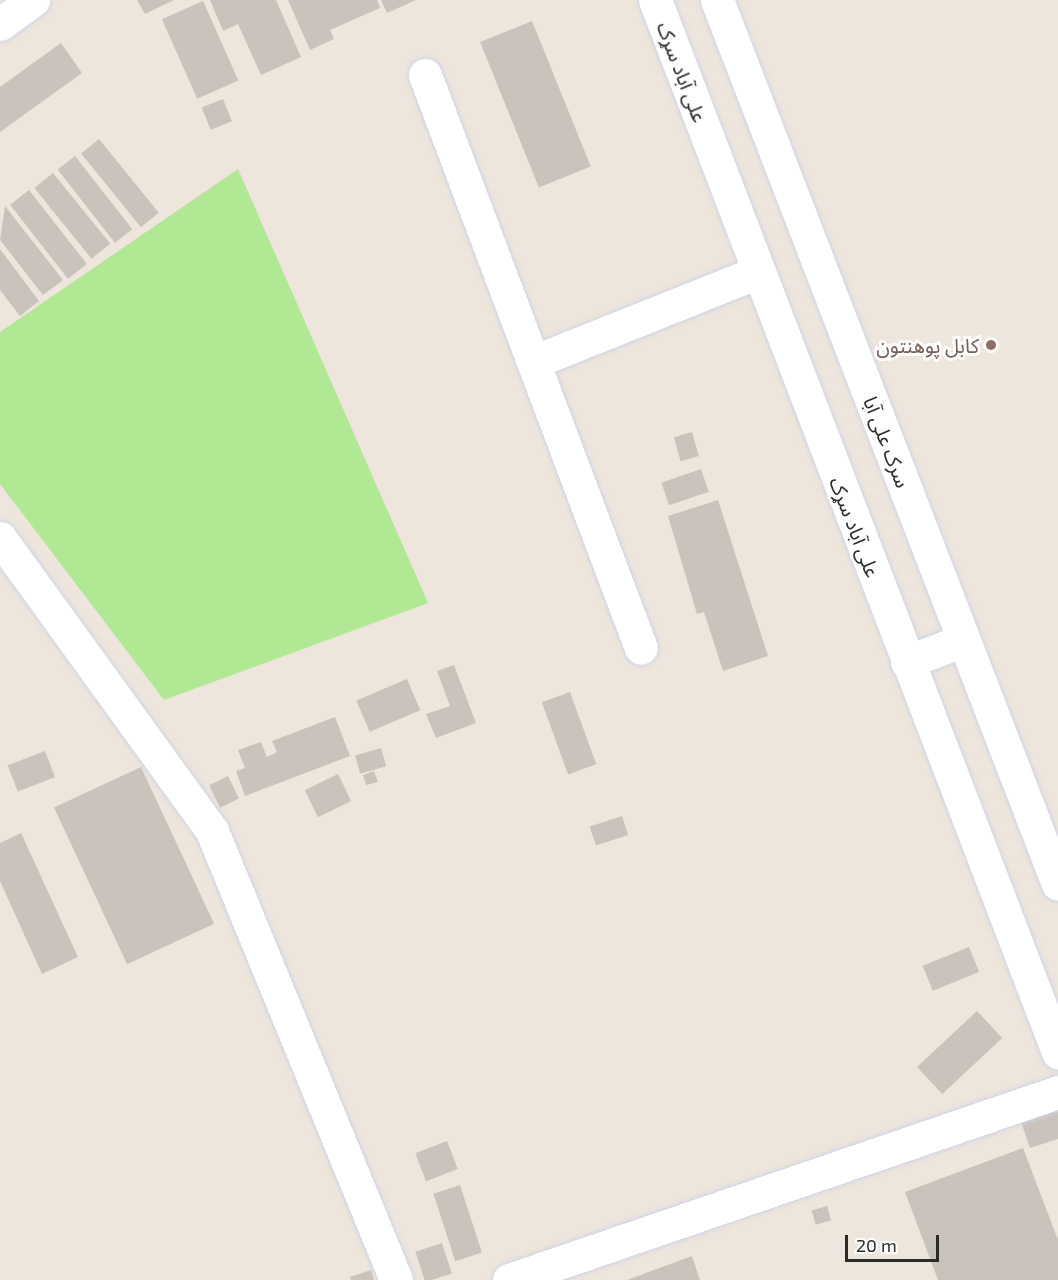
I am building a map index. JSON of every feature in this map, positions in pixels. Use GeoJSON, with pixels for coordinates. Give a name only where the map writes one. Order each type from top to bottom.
{"type":"FeatureCollection","features":[{"type":"Feature","properties":{"kind":"street"},"geometry":{"type":"LineString","coordinates":[[0,24],[33,0]]}},
{"type":"Feature","properties":{"kind":"street","name":"علی آباد سړک"},"geometry":{"type":"LineString","coordinates":[[655,0],[1058,1052]]}},
{"type":"Feature","properties":{"kind":"street","name":"سرک علی آبا"},"geometry":{"type":"LineString","coordinates":[[717,0],[1058,885]]}},
{"type":"Feature","properties":{"kind":"street"},"geometry":{"type":"LineString","coordinates":[[425,75],[641,648]]}},
{"type":"Feature","properties":{"kind":"street"},"geometry":{"type":"LineString","coordinates":[[533,362],[758,272]]}},
{"type":"Feature","properties":{"kind":"street"},"geometry":{"type":"LineString","coordinates":[[0,538],[212,831],[396,1280]]}},
{"type":"Feature","properties":{"kind":"street"},"geometry":{"type":"LineString","coordinates":[[907,662],[963,640]]}},
{"type":"Feature","properties":{"kind":"street"},"geometry":{"type":"LineString","coordinates":[[509,1280],[1058,1092]]}},
{"type":"Feature","properties":{"kind":"green space"},"geometry":{"type":"Polygon","coordinates":[[[238,169],[428,603],[164,700],[0,484],[0,332],[238,169]]]}},
{"type":"Feature","properties":{"kind":"building"},"geometry":{"type":"Polygon","coordinates":[[[137,0],[174,0],[145,14],[137,0]]]}},
{"type":"Feature","properties":{"kind":"building"},"geometry":{"type":"Polygon","coordinates":[[[210,0],[276,0],[301,57],[261,75],[238,24],[223,31],[210,0]]]}},
{"type":"Feature","properties":{"kind":"building"},"geometry":{"type":"Polygon","coordinates":[[[288,0],[377,0],[380,8],[330,30],[334,39],[310,50],[288,0]]]}},
{"type":"Feature","properties":{"kind":"building"},"geometry":{"type":"Polygon","coordinates":[[[381,0],[416,0],[387,13],[381,0]]]}},
{"type":"Feature","properties":{"kind":"building"},"geometry":{"type":"Polygon","coordinates":[[[203,1],[238,80],[197,99],[162,19],[203,1]]]}},
{"type":"Feature","properties":{"kind":"building"},"geometry":{"type":"Polygon","coordinates":[[[532,21],[591,167],[539,188],[480,42],[532,21]]]}},
{"type":"Feature","properties":{"kind":"building"},"geometry":{"type":"Polygon","coordinates":[[[61,43],[82,73],[0,132],[0,87],[61,43]]]}},
{"type":"Feature","properties":{"kind":"building"},"geometry":{"type":"Polygon","coordinates":[[[223,99],[232,121],[211,130],[202,108],[223,99]]]}},
{"type":"Feature","properties":{"kind":"building"},"geometry":{"type":"Polygon","coordinates":[[[99,139],[159,213],[141,227],[81,153],[99,139]]]}},
{"type":"Feature","properties":{"kind":"building"},"geometry":{"type":"Polygon","coordinates":[[[75,156],[132,229],[115,243],[58,170],[75,156]]]}},
{"type":"Feature","properties":{"kind":"building"},"geometry":{"type":"Polygon","coordinates":[[[53,173],[110,244],[92,259],[34,188],[53,173]]]}},
{"type":"Feature","properties":{"kind":"building"},"geometry":{"type":"Polygon","coordinates":[[[29,190],[87,264],[68,279],[10,205],[29,190]]]}},
{"type":"Feature","properties":{"kind":"building"},"geometry":{"type":"Polygon","coordinates":[[[5,206],[63,280],[43,295],[0,240],[5,206]]]}},
{"type":"Feature","properties":{"kind":"building"},"geometry":{"type":"Polygon","coordinates":[[[0,249],[39,301],[20,316],[0,290],[0,249]]]}},
{"type":"Feature","properties":{"kind":"building"},"geometry":{"type":"Polygon","coordinates":[[[692,432],[699,456],[681,461],[674,437],[692,432]]]}},
{"type":"Feature","properties":{"kind":"building"},"geometry":{"type":"Polygon","coordinates":[[[701,469],[709,492],[669,505],[661,483],[701,469]]]}},
{"type":"Feature","properties":{"kind":"building"},"geometry":{"type":"Polygon","coordinates":[[[718,500],[768,656],[723,671],[704,612],[697,614],[668,516],[718,500]]]}},
{"type":"Feature","properties":{"kind":"building"},"geometry":{"type":"Polygon","coordinates":[[[454,665],[476,723],[436,738],[426,714],[450,706],[437,671],[454,665]]]}},
{"type":"Feature","properties":{"kind":"building"},"geometry":{"type":"Polygon","coordinates":[[[407,679],[420,710],[370,732],[356,700],[407,679]]]}},
{"type":"Feature","properties":{"kind":"building"},"geometry":{"type":"Polygon","coordinates":[[[570,692],[596,764],[568,775],[542,702],[570,692]]]}},
{"type":"Feature","properties":{"kind":"building"},"geometry":{"type":"Polygon","coordinates":[[[335,717],[350,756],[245,796],[236,771],[245,768],[238,750],[261,742],[267,757],[277,752],[272,741],[335,717]]]}},
{"type":"Feature","properties":{"kind":"building"},"geometry":{"type":"Polygon","coordinates":[[[381,748],[386,766],[360,774],[355,755],[381,748]]]}},
{"type":"Feature","properties":{"kind":"building"},"geometry":{"type":"Polygon","coordinates":[[[45,751],[55,777],[18,791],[8,765],[45,751]]]}},
{"type":"Feature","properties":{"kind":"building"},"geometry":{"type":"Polygon","coordinates":[[[141,767],[214,924],[127,964],[54,808],[141,767]]]}},
{"type":"Feature","properties":{"kind":"building"},"geometry":{"type":"Polygon","coordinates":[[[374,771],[378,782],[366,785],[363,775],[374,771]]]}},
{"type":"Feature","properties":{"kind":"building"},"geometry":{"type":"Polygon","coordinates":[[[338,774],[351,801],[318,817],[305,790],[338,774]]]}},
{"type":"Feature","properties":{"kind":"building"},"geometry":{"type":"Polygon","coordinates":[[[228,776],[239,798],[220,808],[209,785],[228,776]]]}},
{"type":"Feature","properties":{"kind":"building"},"geometry":{"type":"Polygon","coordinates":[[[622,816],[628,835],[596,846],[590,827],[622,816]]]}},
{"type":"Feature","properties":{"kind":"building"},"geometry":{"type":"Polygon","coordinates":[[[21,833],[78,957],[42,974],[0,881],[0,843],[21,833]]]}},
{"type":"Feature","properties":{"kind":"building"},"geometry":{"type":"Polygon","coordinates":[[[969,947],[979,972],[933,991],[923,966],[969,947]]]}},
{"type":"Feature","properties":{"kind":"building"},"geometry":{"type":"Polygon","coordinates":[[[977,1011],[1002,1038],[942,1094],[917,1067],[977,1011]]]}},
{"type":"Feature","properties":{"kind":"building"},"geometry":{"type":"Polygon","coordinates":[[[1058,1109],[1058,1139],[1030,1148],[1021,1122],[1058,1109]]]}},
{"type":"Feature","properties":{"kind":"building"},"geometry":{"type":"Polygon","coordinates":[[[447,1141],[458,1169],[426,1181],[415,1153],[447,1141]]]}},
{"type":"Feature","properties":{"kind":"building"},"geometry":{"type":"Polygon","coordinates":[[[1023,1148],[1058,1240],[1058,1280],[938,1280],[905,1192],[1023,1148]]]}},
{"type":"Feature","properties":{"kind":"building"},"geometry":{"type":"Polygon","coordinates":[[[460,1185],[482,1253],[455,1261],[433,1194],[460,1185]]]}},
{"type":"Feature","properties":{"kind":"building"},"geometry":{"type":"Polygon","coordinates":[[[827,1206],[831,1220],[816,1225],[812,1210],[827,1206]]]}},
{"type":"Feature","properties":{"kind":"building"},"geometry":{"type":"Polygon","coordinates":[[[442,1243],[452,1273],[425,1280],[415,1252],[442,1243]]]}},
{"type":"Feature","properties":{"kind":"building"},"geometry":{"type":"Polygon","coordinates":[[[692,1256],[700,1280],[627,1280],[692,1256]]]}},
{"type":"Feature","properties":{"kind":"building"},"geometry":{"type":"Polygon","coordinates":[[[371,1270],[374,1280],[351,1280],[350,1277],[371,1270]]]}},
{"type":"Feature","properties":{"kind":"place","name":"کابل پوهنتون"},"geometry":{"type":"Point","coordinates":[991,345]}}]}
